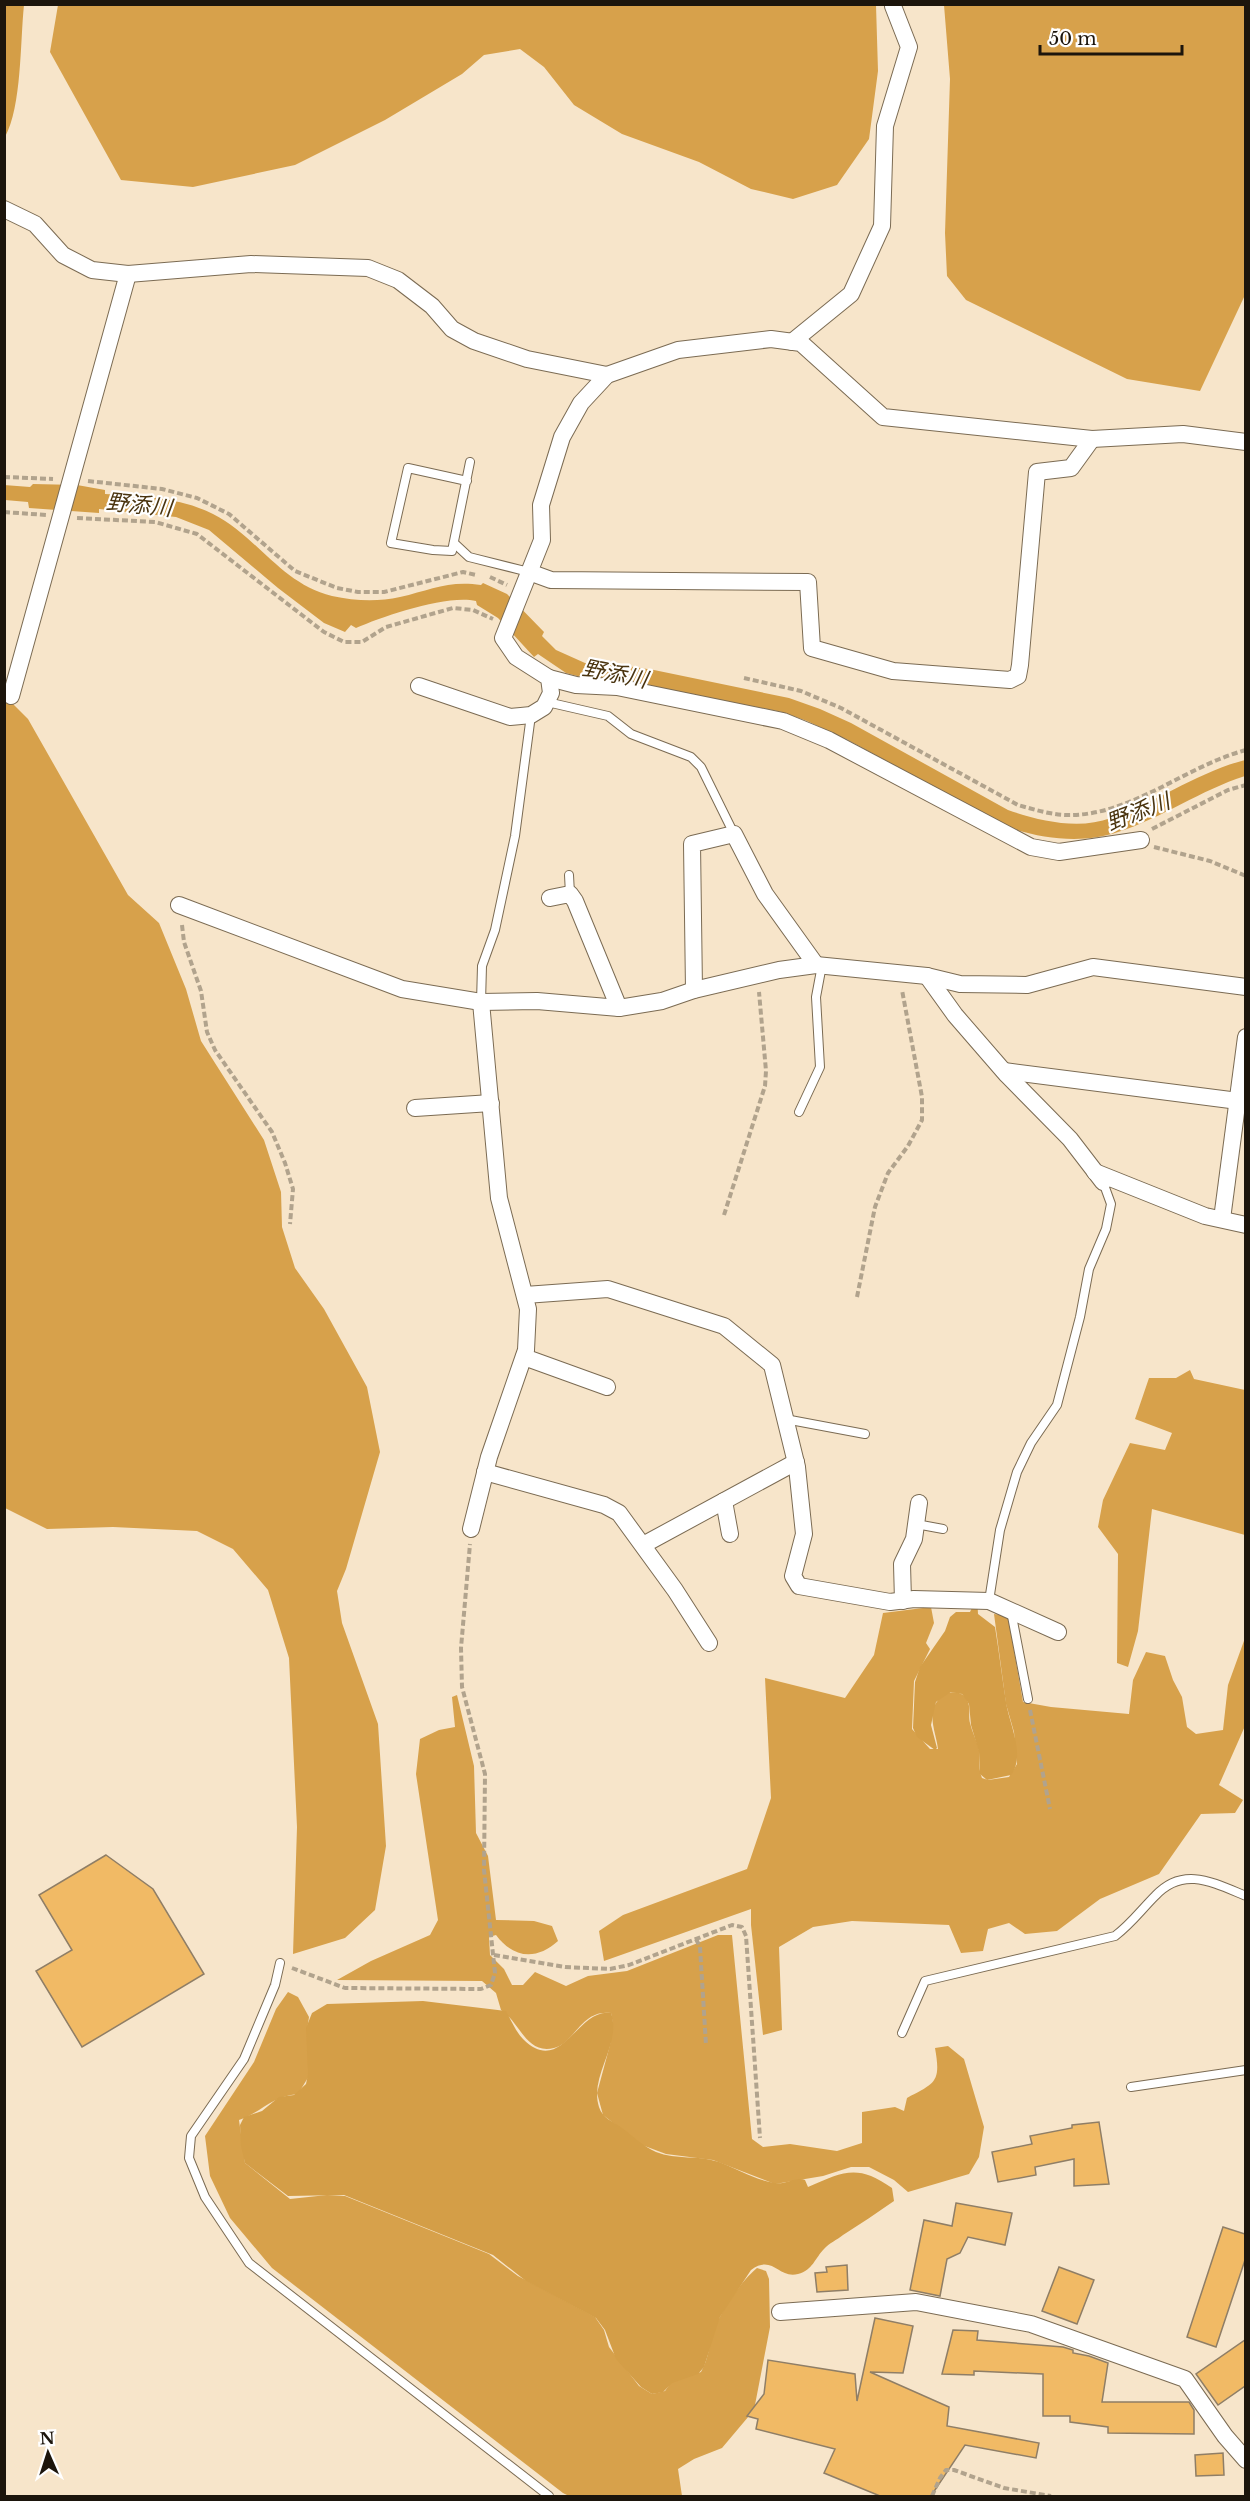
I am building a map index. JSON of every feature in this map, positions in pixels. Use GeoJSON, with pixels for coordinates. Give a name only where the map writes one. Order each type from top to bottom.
{"type":"FeatureCollection","features":[{"type":"Feature","properties":{"kind":"street"},"geometry":{"type":"LineString","coordinates":[[792,342],[851,294],[882,226],[885,126],[909,47],[893,6]]}},
{"type":"Feature","properties":{"kind":"street"},"geometry":{"type":"LineString","coordinates":[[4,209],[36,224],[63,255],[92,270],[128,274],[251,264],[368,268],[398,280],[432,306],[452,328],[474,341],[527,359],[607,375]]}},
{"type":"Feature","properties":{"kind":"street"},"geometry":{"type":"LineString","coordinates":[[11,696],[128,274]]}},
{"type":"Feature","properties":{"kind":"street"},"geometry":{"type":"LineString","coordinates":[[1142,840],[1059,852],[1031,848],[829,740],[783,721],[616,687],[576,685],[549,678],[516,657],[503,638],[504,632],[542,540],[541,505],[562,437],[581,403],[607,375],[678,350],[771,339],[801,343],[883,417],[1092,439],[1183,434],[1245,442]]}},
{"type":"Feature","properties":{"kind":"street"},"geometry":{"type":"LineString","coordinates":[[529,572],[550,580],[808,582],[812,648],[893,671],[1010,680],[1018,676],[1020,665],[1037,472],[1071,468],[1092,439]]}},
{"type":"Feature","properties":{"kind":"street"},"geometry":{"type":"LineString","coordinates":[[419,686],[510,717],[531,715],[544,707],[551,693],[549,678]]}},
{"type":"Feature","properties":{"kind":"street"},"geometry":{"type":"LineString","coordinates":[[694,990],[692,844],[734,834],[765,894],[819,965]]}},
{"type":"Feature","properties":{"kind":"street"},"geometry":{"type":"LineString","coordinates":[[550,898],[570,894],[575,901],[619,1008]]}},
{"type":"Feature","properties":{"kind":"street"},"geometry":{"type":"LineString","coordinates":[[179,905],[402,989],[481,1002],[537,1001],[619,1008],[662,1001],[694,990],[757,975],[819,965],[927,976],[960,984],[1027,985],[1093,967],[1245,987]]}},
{"type":"Feature","properties":{"kind":"street"},"geometry":{"type":"LineString","coordinates":[[927,976],[955,1015],[1004,1071],[1070,1139],[1099,1177],[1205,1216],[1245,1225]]}},
{"type":"Feature","properties":{"kind":"street"},"geometry":{"type":"LineString","coordinates":[[471,1529],[485,1472],[526,1350],[528,1309],[499,1198],[481,1002]]}},
{"type":"Feature","properties":{"kind":"street"},"geometry":{"type":"LineString","coordinates":[[1222,1219],[1241,1101],[1245,1037]]}},
{"type":"Feature","properties":{"kind":"street"},"geometry":{"type":"LineString","coordinates":[[1004,1071],[1241,1101]]}},
{"type":"Feature","properties":{"kind":"street"},"geometry":{"type":"LineString","coordinates":[[415,1108],[491,1103]]}},
{"type":"Feature","properties":{"kind":"street"},"geometry":{"type":"LineString","coordinates":[[525,1294],[608,1289],[724,1326],[772,1365],[796,1462],[804,1534],[793,1576],[799,1586],[890,1602],[903,1600],[989,1601],[1058,1632]]}},
{"type":"Feature","properties":{"kind":"street"},"geometry":{"type":"LineString","coordinates":[[524,1357],[607,1387]]}},
{"type":"Feature","properties":{"kind":"street"},"geometry":{"type":"LineString","coordinates":[[643,1545],[796,1462]]}},
{"type":"Feature","properties":{"kind":"street"},"geometry":{"type":"LineString","coordinates":[[485,1472],[604,1505],[619,1513],[709,1643]]}},
{"type":"Feature","properties":{"kind":"street"},"geometry":{"type":"LineString","coordinates":[[724,1501],[730,1534]]}},
{"type":"Feature","properties":{"kind":"street"},"geometry":{"type":"LineString","coordinates":[[903,1600],[902,1564],[914,1539],[919,1503]]}},
{"type":"Feature","properties":{"kind":"street"},"geometry":{"type":"LineString","coordinates":[[780,2312],[916,2302],[1031,2324],[1185,2379],[1245,2460]]}},
{"type":"Feature","properties":{"kind":"lane"},"geometry":{"type":"LineString","coordinates":[[467,481],[408,468],[391,543],[452,551],[467,481],[470,462]]}},
{"type":"Feature","properties":{"kind":"lane"},"geometry":{"type":"LineString","coordinates":[[454,543],[469,557],[529,572]]}},
{"type":"Feature","properties":{"kind":"lane"},"geometry":{"type":"LineString","coordinates":[[547,702],[608,716],[631,734],[691,757],[701,766],[734,834]]}},
{"type":"Feature","properties":{"kind":"lane"},"geometry":{"type":"LineString","coordinates":[[481,1002],[482,966],[495,930],[515,836],[531,715]]}},
{"type":"Feature","properties":{"kind":"lane"},"geometry":{"type":"LineString","coordinates":[[569,875],[570,894]]}},
{"type":"Feature","properties":{"kind":"lane"},"geometry":{"type":"LineString","coordinates":[[799,1112],[820,1067],[816,997],[819,965]]}},
{"type":"Feature","properties":{"kind":"lane"},"geometry":{"type":"LineString","coordinates":[[989,1601],[1000,1530],[1017,1472],[1031,1443],[1057,1405],[1080,1317],[1089,1269],[1106,1229],[1111,1204],[1099,1177]]}},
{"type":"Feature","properties":{"kind":"lane"},"geometry":{"type":"LineString","coordinates":[[785,1419],[865,1434]]}},
{"type":"Feature","properties":{"kind":"lane"},"geometry":{"type":"LineString","coordinates":[[916,1524],[943,1529]]}},
{"type":"Feature","properties":{"kind":"lane"},"geometry":{"type":"LineString","coordinates":[[1011,1611],[1028,1699]]}},
{"type":"Feature","properties":{"kind":"lane"},"geometry":{"type":"LineString","coordinates":[[902,2033],[925,1980],[1115,1936],[1129,1926],[1156,1894],[1176,1879],[1196,1879],[1245,1896]]}},
{"type":"Feature","properties":{"kind":"lane"},"geometry":{"type":"LineString","coordinates":[[280,1964],[275,1985],[244,2059],[191,2136],[189,2158],[205,2197],[249,2263],[549,2496]]}},
{"type":"Feature","properties":{"kind":"lane"},"geometry":{"type":"LineString","coordinates":[[1131,2087],[1245,2070]]}},
{"type":"Feature","properties":{"kind":"path"},"geometry":{"type":"LineString","coordinates":[[4,477],[162,489],[197,498],[229,514],[295,571],[337,588],[358,592],[384,591],[463,572],[490,577],[521,595]]}},
{"type":"Feature","properties":{"kind":"path"},"geometry":{"type":"LineString","coordinates":[[4,512],[155,522],[197,534],[324,633],[344,642],[362,642],[386,627],[453,608],[473,610],[492,618],[504,632]]}},
{"type":"Feature","properties":{"kind":"path"},"geometry":{"type":"LineString","coordinates":[[744,678],[801,691],[841,708],[1018,805],[1043,812],[1072,815],[1115,807],[1196,769],[1245,750]]}},
{"type":"Feature","properties":{"kind":"path"},"geometry":{"type":"LineString","coordinates":[[1245,785],[1228,790],[1154,827],[1142,840],[1156,848],[1210,861],[1245,876]]}},
{"type":"Feature","properties":{"kind":"path"},"geometry":{"type":"LineString","coordinates":[[179,905],[184,942],[201,991],[207,1032],[215,1050],[272,1132],[285,1163],[293,1189],[290,1224]]}},
{"type":"Feature","properties":{"kind":"path"},"geometry":{"type":"LineString","coordinates":[[857,1297],[875,1207],[888,1173],[908,1146],[922,1120],[922,1097],[900,973]]}},
{"type":"Feature","properties":{"kind":"path"},"geometry":{"type":"LineString","coordinates":[[724,1215],[765,1086],[766,1071],[757,975]]}},
{"type":"Feature","properties":{"kind":"path"},"geometry":{"type":"LineString","coordinates":[[280,1964],[345,1988],[481,1989],[491,1985],[495,1973],[484,1870],[485,1774],[462,1687],[461,1648],[471,1529]]}},
{"type":"Feature","properties":{"kind":"path"},"geometry":{"type":"LineString","coordinates":[[1028,1699],[1050,1809]]}},
{"type":"Feature","properties":{"kind":"path"},"geometry":{"type":"LineString","coordinates":[[494,1955],[565,1967],[610,1969],[629,1965],[732,1925],[742,1927],[746,1935],[760,2138]]}},
{"type":"Feature","properties":{"kind":"path"},"geometry":{"type":"LineString","coordinates":[[696,1939],[700,1947],[706,2045]]}},
{"type":"Feature","properties":{"kind":"path"},"geometry":{"type":"LineString","coordinates":[[932,2496],[939,2478],[946,2470],[954,2470],[1004,2488],[1051,2496]]}},
{"type":"Feature","properties":{"kind":"shaded area"},"geometry":{"type":"Polygon","coordinates":[[[58,5],[876,5],[878,71],[869,139],[837,185],[793,199],[751,189],[699,162],[622,134],[574,105],[544,67],[520,49],[484,55],[462,74],[385,120],[295,165],[193,187],[121,180],[50,52],[58,5]]]}},
{"type":"Feature","properties":{"kind":"shaded area"},"geometry":{"type":"Polygon","coordinates":[[[944,5],[1245,5],[1245,295],[1200,391],[1127,379],[966,300],[947,276],[945,233],[950,79],[944,5]]]}},
{"type":"Feature","properties":{"kind":"shaded area"},"geometry":{"type":"Polygon","coordinates":[[[4,695],[28,719],[128,895],[159,923],[186,989],[201,1041],[264,1140],[281,1192],[282,1227],[295,1268],[324,1309],[367,1387],[380,1452],[346,1569],[337,1591],[342,1623],[378,1724],[386,1846],[375,1910],[345,1938],[293,1954],[297,1827],[289,1658],[268,1590],[233,1549],[197,1531],[113,1527],[47,1529],[5,1508],[4,695]]]}},
{"type":"Feature","properties":{"kind":"shaded area"},"geometry":{"type":"Polygon","coordinates":[[[1190,1370],[1194,1379],[1245,1390],[1245,1535],[1152,1509],[1138,1631],[1128,1667],[1117,1663],[1118,1554],[1098,1527],[1103,1500],[1130,1443],[1165,1450],[1172,1433],[1135,1419],[1149,1378],[1176,1378],[1190,1370]]]}},
{"type":"Feature","properties":{"kind":"shaded area"},"geometry":{"type":"Polygon","coordinates":[[[931,1607],[934,1623],[926,1643],[930,1649],[914,1681],[912,1729],[930,1749],[938,1749],[932,1717],[935,1705],[945,1694],[953,1692],[964,1696],[969,1705],[970,1723],[979,1750],[981,1775],[982,1778],[988,1780],[1009,1777],[1017,1764],[1014,1732],[1006,1704],[994,1614],[1008,1616],[1023,1702],[1051,1707],[1129,1714],[1133,1680],[1146,1652],[1165,1656],[1173,1680],[1182,1697],[1187,1727],[1196,1734],[1223,1730],[1228,1685],[1245,1638],[1245,1726],[1219,1785],[1243,1800],[1235,1813],[1201,1814],[1159,1874],[1100,1899],[1057,1931],[1025,1934],[1009,1923],[988,1929],[983,1951],[961,1953],[949,1925],[852,1921],[813,1927],[779,1947],[782,2030],[763,2035],[751,1909],[604,1961],[599,1931],[623,1915],[747,1869],[771,1798],[765,1678],[845,1698],[874,1655],[883,1613],[931,1607]]]}},
{"type":"Feature","properties":{"kind":"shaded area"},"geometry":{"type":"Polygon","coordinates":[[[457,1695],[474,1766],[476,1833],[488,1856],[496,1920],[534,1921],[552,1926],[558,1941],[542,1951],[526,1954],[510,1949],[496,1935],[489,1937],[490,1955],[504,1969],[512,1985],[523,1985],[535,1972],[566,1986],[588,1976],[627,1971],[718,1935],[732,1935],[752,2139],[763,2147],[790,2144],[837,2151],[862,2143],[862,2112],[895,2107],[904,2111],[907,2098],[930,2085],[934,2080],[937,2068],[935,2048],[948,2046],[964,2059],[984,2127],[979,2157],[969,2174],[908,2192],[894,2180],[869,2167],[851,2167],[823,2176],[775,2184],[713,2160],[666,2154],[642,2145],[603,2115],[597,2093],[610,2045],[613,2024],[611,2013],[592,2016],[561,2045],[544,2049],[537,2047],[524,2036],[508,2015],[501,2010],[496,1993],[482,1981],[337,1980],[371,1961],[430,1935],[438,1920],[416,1774],[420,1739],[439,1730],[455,1727],[452,1697],[457,1695]]]}},
{"type":"Feature","properties":{"kind":"shaded area"},"geometry":{"type":"Polygon","coordinates":[[[288,1992],[298,1997],[309,2017],[307,2030],[309,2076],[298,2094],[274,2101],[239,2120],[245,2163],[290,2199],[327,2195],[345,2196],[489,2254],[518,2276],[595,2317],[604,2330],[609,2347],[639,2386],[652,2394],[665,2391],[672,2381],[701,2372],[706,2362],[712,2336],[726,2306],[757,2268],[766,2271],[769,2279],[770,2327],[754,2410],[722,2448],[694,2459],[678,2469],[682,2496],[569,2496],[563,2493],[272,2268],[230,2218],[210,2176],[205,2136],[254,2062],[276,2009],[288,1992]]]}},
{"type":"Feature","properties":{"kind":"water"},"geometry":{"type":"Polygon","coordinates":[[[5,4],[24,5],[15,109],[5,137],[5,4]]]}},
{"type":"Feature","properties":{"kind":"water","name":"野添川"},"geometry":{"type":"Polygon","coordinates":[[[33,484],[77,485],[105,490],[105,494],[160,498],[200,508],[229,523],[298,581],[332,596],[358,600],[383,600],[449,585],[481,585],[483,583],[507,594],[544,632],[542,636],[556,650],[585,663],[614,664],[654,670],[789,698],[851,723],[1008,810],[1033,818],[1073,824],[1099,822],[1211,772],[1245,760],[1245,776],[1134,826],[1105,836],[1077,839],[1035,835],[1008,827],[848,740],[782,712],[615,679],[581,677],[566,673],[538,654],[534,657],[498,618],[477,605],[476,601],[449,601],[416,607],[356,628],[351,625],[345,632],[324,623],[209,530],[176,517],[99,509],[99,513],[29,508],[28,502],[5,500],[4,485],[30,487],[33,484]]]}},
{"type":"Feature","properties":{"kind":"water"},"geometry":{"type":"Polygon","coordinates":[[[977,1597],[978,1614],[995,1627],[1006,1702],[1017,1749],[1015,1767],[1011,1775],[987,1780],[980,1774],[979,1752],[971,1725],[969,1704],[962,1694],[951,1692],[936,1702],[931,1725],[937,1748],[935,1750],[917,1737],[913,1728],[915,1682],[920,1667],[945,1631],[950,1617],[956,1612],[970,1612],[977,1597]]]}},
{"type":"Feature","properties":{"kind":"water"},"geometry":{"type":"Polygon","coordinates":[[[423,2001],[506,2011],[523,2039],[537,2049],[548,2051],[559,2046],[588,2020],[599,2014],[611,2013],[612,2037],[598,2083],[599,2107],[605,2117],[647,2147],[664,2154],[719,2162],[768,2182],[779,2183],[802,2179],[808,2187],[851,2172],[870,2175],[892,2188],[894,2201],[828,2245],[803,2272],[791,2275],[765,2265],[751,2270],[720,2317],[704,2367],[698,2374],[672,2383],[663,2392],[652,2394],[641,2387],[616,2359],[605,2330],[596,2318],[526,2281],[493,2255],[344,2195],[288,2196],[245,2163],[240,2125],[244,2117],[262,2111],[279,2097],[294,2095],[306,2084],[308,2074],[306,2028],[312,2013],[327,2004],[423,2001]]]}},
{"type":"Feature","properties":{"kind":"building"},"geometry":{"type":"Polygon","coordinates":[[[106,1855],[153,1889],[204,1974],[82,2047],[36,1971],[72,1950],[39,1895],[106,1855]]]}},
{"type":"Feature","properties":{"kind":"building"},"geometry":{"type":"Polygon","coordinates":[[[1099,2122],[1109,2184],[1074,2186],[1074,2159],[1035,2167],[1036,2175],[998,2182],[992,2152],[1032,2144],[1030,2136],[1072,2128],[1072,2125],[1099,2122]]]}},
{"type":"Feature","properties":{"kind":"building"},"geometry":{"type":"Polygon","coordinates":[[[956,2203],[1012,2213],[1005,2245],[968,2237],[960,2253],[947,2259],[940,2296],[910,2290],[924,2220],[952,2226],[956,2203]]]}},
{"type":"Feature","properties":{"kind":"building"},"geometry":{"type":"Polygon","coordinates":[[[1223,2227],[1245,2234],[1245,2260],[1216,2347],[1187,2337],[1223,2227]]]}},
{"type":"Feature","properties":{"kind":"building"},"geometry":{"type":"Polygon","coordinates":[[[847,2265],[848,2290],[817,2292],[815,2273],[827,2272],[826,2267],[847,2265]]]}},
{"type":"Feature","properties":{"kind":"building"},"geometry":{"type":"Polygon","coordinates":[[[1059,2267],[1094,2280],[1077,2324],[1042,2311],[1059,2267]]]}},
{"type":"Feature","properties":{"kind":"building"},"geometry":{"type":"Polygon","coordinates":[[[875,2318],[913,2326],[903,2373],[870,2372],[949,2407],[947,2426],[1039,2443],[1036,2458],[965,2445],[931,2496],[880,2496],[824,2473],[835,2449],[756,2429],[758,2419],[747,2416],[764,2394],[768,2360],[855,2374],[857,2401],[875,2318]]]}},
{"type":"Feature","properties":{"kind":"building"},"geometry":{"type":"Polygon","coordinates":[[[953,2330],[978,2331],[977,2340],[1063,2347],[1073,2350],[1073,2353],[1108,2363],[1102,2402],[1189,2402],[1194,2410],[1194,2434],[1108,2433],[1108,2427],[1070,2422],[1070,2416],[1043,2416],[1043,2374],[974,2371],[974,2375],[942,2374],[953,2330]]]}},
{"type":"Feature","properties":{"kind":"building"},"geometry":{"type":"Polygon","coordinates":[[[1245,2340],[1245,2386],[1218,2405],[1196,2374],[1245,2340]]]}},
{"type":"Feature","properties":{"kind":"building"},"geometry":{"type":"Polygon","coordinates":[[[1223,2453],[1224,2475],[1196,2476],[1195,2455],[1223,2453]]]}}]}
